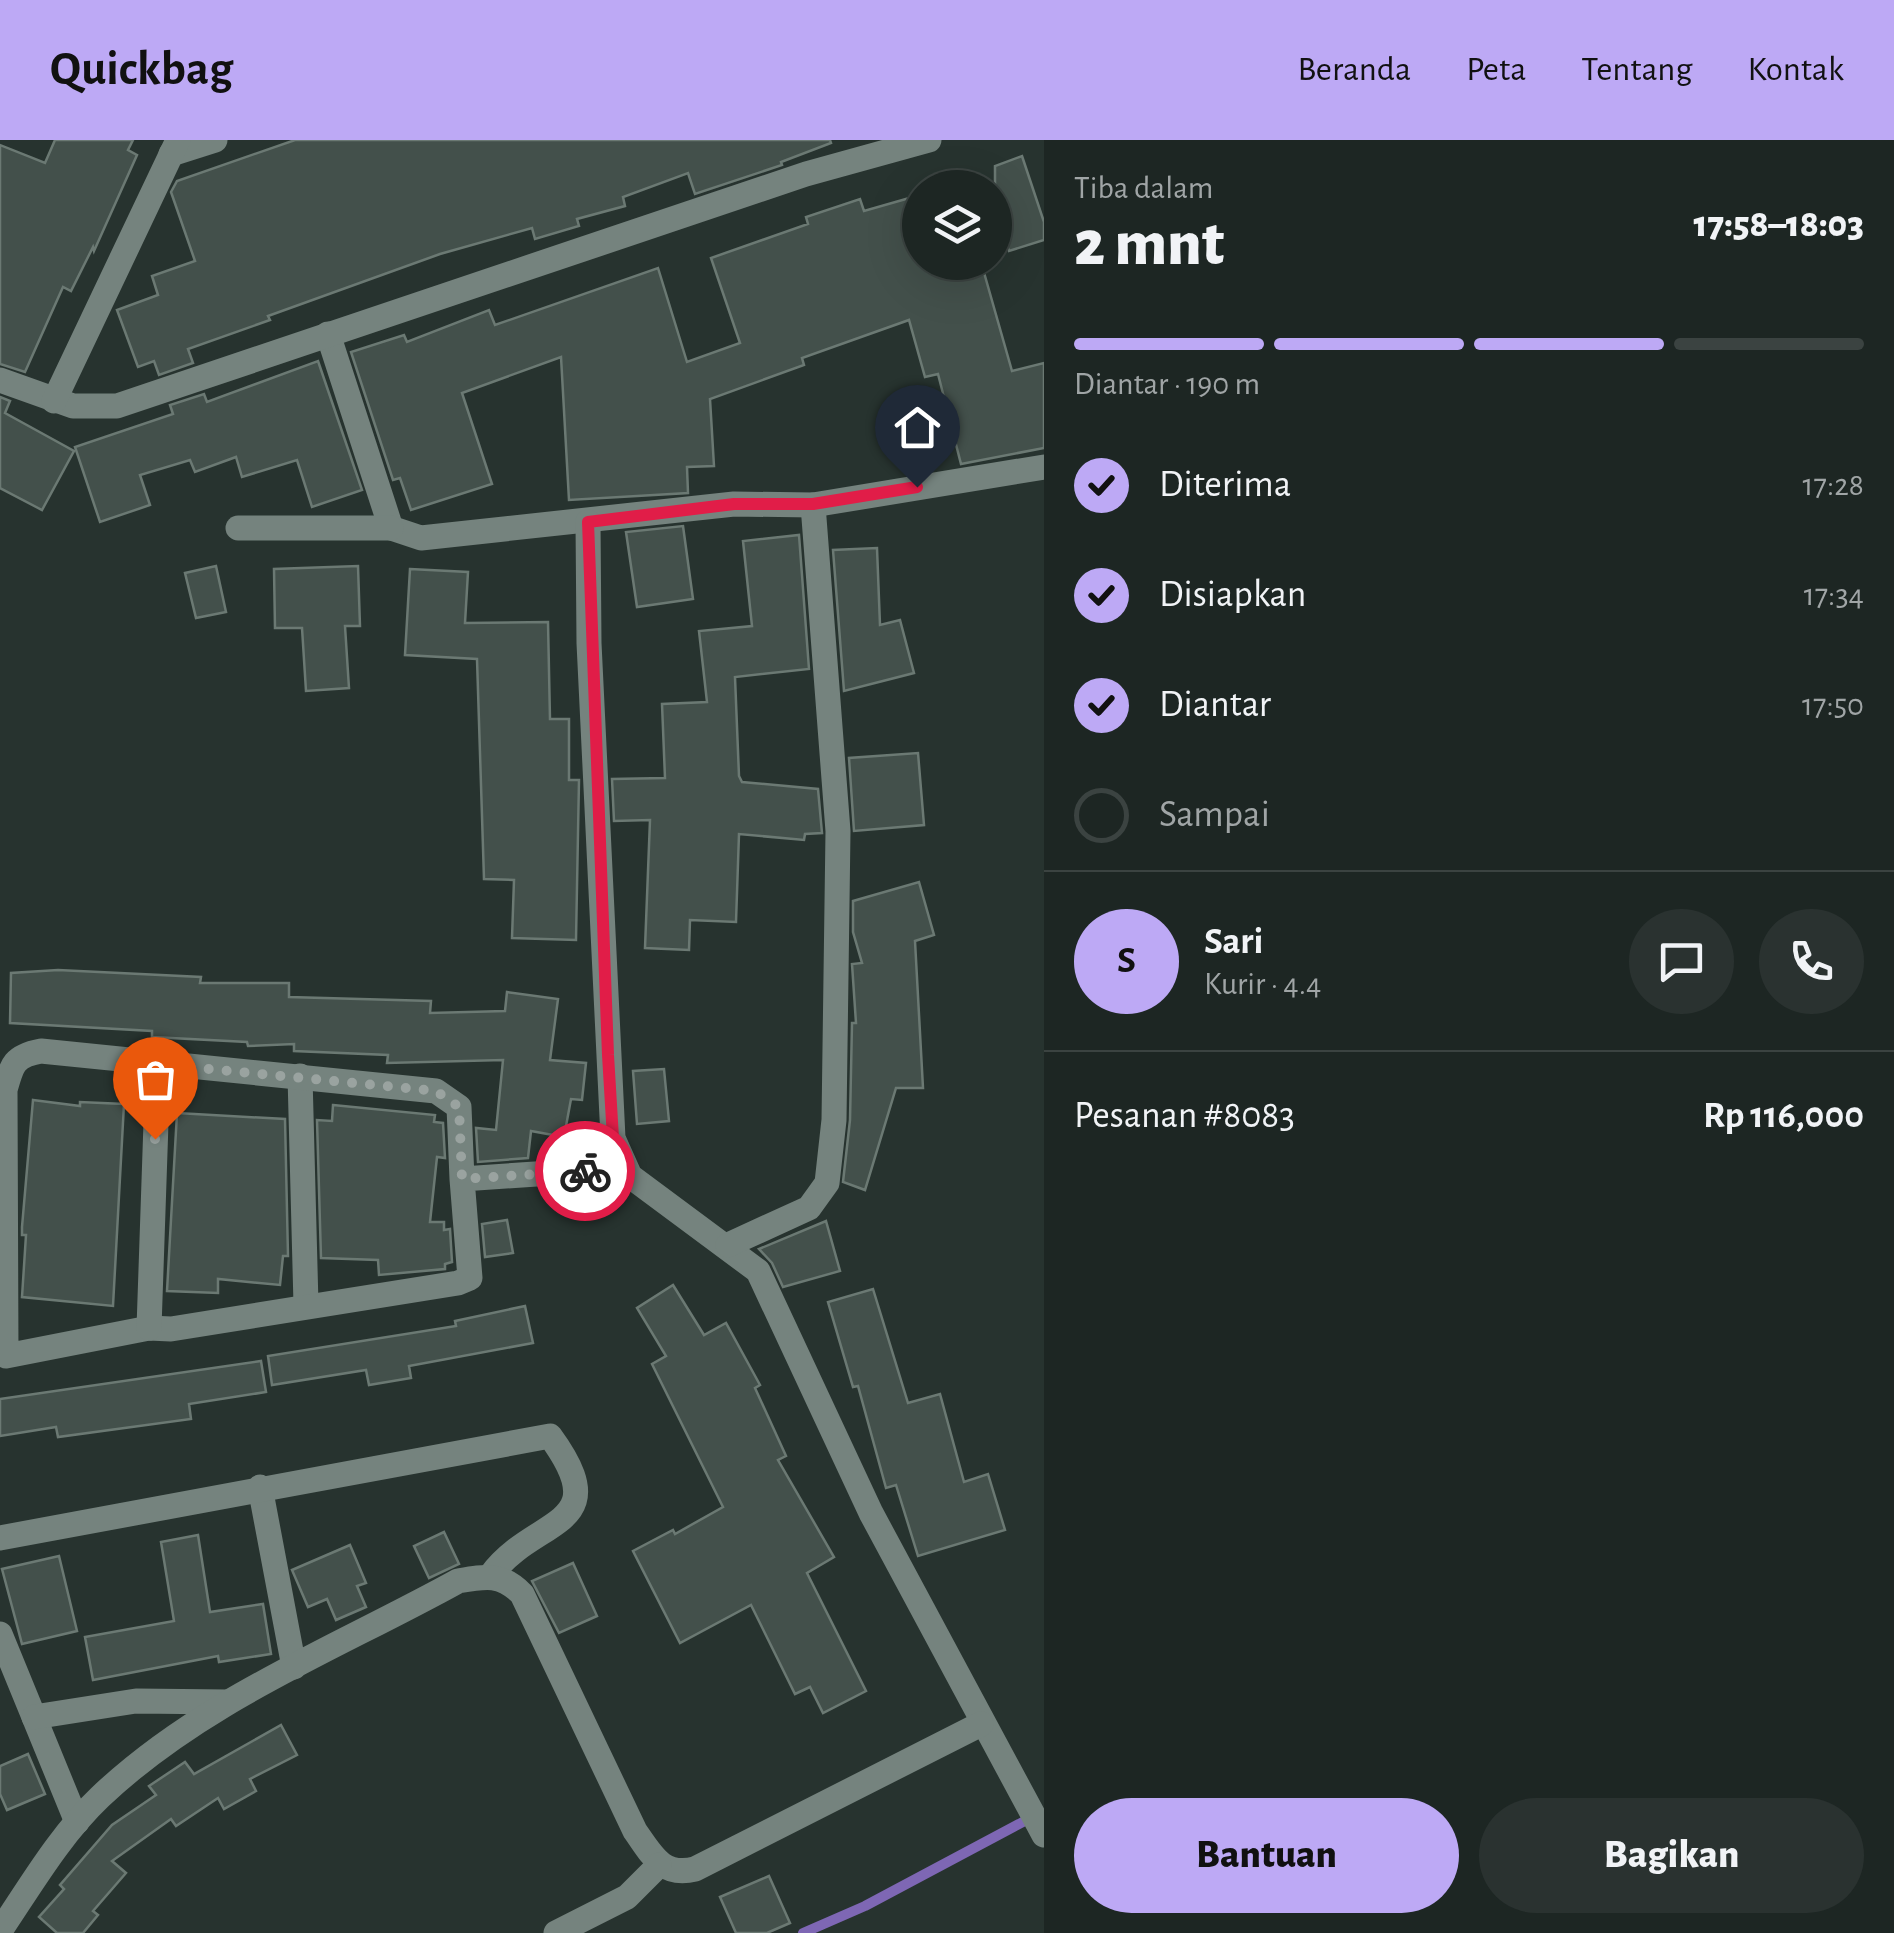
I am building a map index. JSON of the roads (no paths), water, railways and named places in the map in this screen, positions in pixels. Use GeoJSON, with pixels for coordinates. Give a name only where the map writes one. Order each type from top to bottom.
{"type":"FeatureCollection","features":[{"type":"Feature","properties":{"kind":"street"},"geometry":{"type":"LineString","coordinates":[[54,401],[175,147],[215,140]]}},
{"type":"Feature","properties":{"kind":"street"},"geometry":{"type":"LineString","coordinates":[[0,380],[54,401],[94,409],[117,406],[806,174],[930,140]]}},
{"type":"Feature","properties":{"kind":"street"},"geometry":{"type":"LineString","coordinates":[[328,334],[391,528]]}},
{"type":"Feature","properties":{"kind":"street"},"geometry":{"type":"LineString","coordinates":[[238,528],[391,528],[421,538],[500,526],[588,522],[734,504],[813,504],[1044,467]]}},
{"type":"Feature","properties":{"kind":"street"},"geometry":{"type":"LineString","coordinates":[[728,1245],[810,1208],[827,1183],[834,1120],[838,831],[813,504]]}},
{"type":"Feature","properties":{"kind":"street"},"geometry":{"type":"LineString","coordinates":[[588,522],[613,1138],[625,1168],[649,1193],[728,1245],[758,1271],[782,1314],[871,1513],[1036,1821]]}},
{"type":"Feature","properties":{"kind":"street"},"geometry":{"type":"LineString","coordinates":[[41,1052],[300,1076],[448,1096],[459,1107],[470,1278],[171,1328],[149,1328],[6,1356],[5,1090],[12,1061],[21,1055],[41,1052]]}},
{"type":"Feature","properties":{"kind":"street"},"geometry":{"type":"LineString","coordinates":[[149,1328],[158,1064]]}},
{"type":"Feature","properties":{"kind":"street"},"geometry":{"type":"LineString","coordinates":[[300,1076],[306,1305]]}},
{"type":"Feature","properties":{"kind":"street"},"geometry":{"type":"LineString","coordinates":[[462,1179],[625,1168]]}},
{"type":"Feature","properties":{"kind":"street"},"geometry":{"type":"LineString","coordinates":[[0,1538],[550,1436],[572,1466],[576,1502],[568,1517],[508,1552],[491,1575]]}},
{"type":"Feature","properties":{"kind":"street"},"geometry":{"type":"LineString","coordinates":[[260,1487],[294,1667]]}},
{"type":"Feature","properties":{"kind":"street"},"geometry":{"type":"LineString","coordinates":[[0,1931],[77,1822],[126,1774],[228,1702],[458,1581],[491,1575],[508,1580],[522,1594],[635,1831],[660,1865],[677,1873],[695,1869],[981,1724]]}},
{"type":"Feature","properties":{"kind":"street"},"geometry":{"type":"LineString","coordinates":[[0,1634],[77,1822]]}},
{"type":"Feature","properties":{"kind":"street"},"geometry":{"type":"LineString","coordinates":[[34,1717],[136,1701],[228,1702]]}},
{"type":"Feature","properties":{"kind":"street"},"geometry":{"type":"LineString","coordinates":[[556,1933],[627,1897],[660,1865]]}},
{"type":"Feature","properties":{"kind":"waterway"},"geometry":{"type":"LineString","coordinates":[[803,1933],[865,1906],[1034,1816]]}}]}
